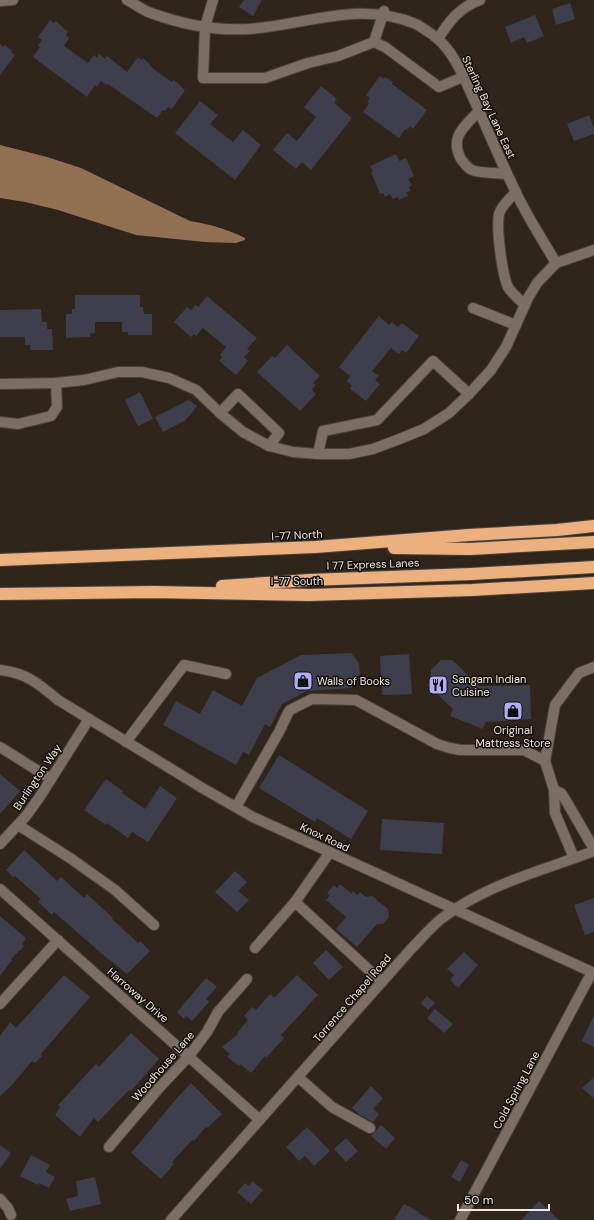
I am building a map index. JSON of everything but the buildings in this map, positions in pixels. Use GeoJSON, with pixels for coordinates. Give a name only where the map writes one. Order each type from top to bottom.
{"type":"FeatureCollection","features":[{"type":"Feature","properties":{"kind":"highway","name":"I-77 North"},"geometry":{"type":"LineString","coordinates":[[0,560],[315,547],[557,530],[594,526]]}},
{"type":"Feature","properties":{"kind":"highway","name":"I 77 Express Lanes"},"geometry":{"type":"LineString","coordinates":[[315,547],[470,549],[594,542]]}},
{"type":"Feature","properties":{"kind":"highway","name":"I 77 Express Lanes"},"geometry":{"type":"LineString","coordinates":[[153,592],[309,580],[486,574],[594,567]]}},
{"type":"Feature","properties":{"kind":"highway","name":"I-77 South"},"geometry":{"type":"LineString","coordinates":[[0,594],[153,592],[309,595],[479,590],[594,583]]}},
{"type":"Feature","properties":{"kind":"street"},"geometry":{"type":"LineString","coordinates":[[0,1],[14,0]]}},
{"type":"Feature","properties":{"kind":"street","name":"Sterling Bay Lane East"},"geometry":{"type":"LineString","coordinates":[[127,0],[149,13],[205,27],[220,29],[268,28],[350,10],[384,11],[405,18],[425,29],[438,39],[464,77],[507,174],[556,263]]}},
{"type":"Feature","properties":{"kind":"street"},"geometry":{"type":"LineString","coordinates":[[213,0],[205,27],[203,78],[265,78],[308,63],[338,56],[374,42],[385,47],[439,87],[464,77]]}},
{"type":"Feature","properties":{"kind":"street"},"geometry":{"type":"LineString","coordinates":[[438,39],[455,14],[480,0]]}},
{"type":"Feature","properties":{"kind":"street"},"geometry":{"type":"LineString","coordinates":[[374,42],[384,11]]}},
{"type":"Feature","properties":{"kind":"street"},"geometry":{"type":"LineString","coordinates":[[479,111],[459,133],[456,142],[458,154],[464,164],[472,170],[507,174]]}},
{"type":"Feature","properties":{"kind":"street"},"geometry":{"type":"LineString","coordinates":[[516,192],[499,213],[498,231],[507,285],[511,292],[525,305]]}},
{"type":"Feature","properties":{"kind":"street"},"geometry":{"type":"LineString","coordinates":[[0,384],[56,383],[84,380],[118,372],[142,372],[169,378],[196,390],[243,432],[269,446],[294,452],[318,454],[349,454],[373,449],[430,425],[448,413],[469,394],[491,370],[506,347],[528,298],[538,283],[556,263],[594,250]]}},
{"type":"Feature","properties":{"kind":"street"},"geometry":{"type":"LineString","coordinates":[[473,308],[516,325]]}},
{"type":"Feature","properties":{"kind":"street"},"geometry":{"type":"LineString","coordinates":[[318,454],[323,431],[377,420],[432,361],[469,394]]}},
{"type":"Feature","properties":{"kind":"street"},"geometry":{"type":"LineString","coordinates":[[0,422],[18,424],[51,416],[57,407],[56,383]]}},
{"type":"Feature","properties":{"kind":"street"},"geometry":{"type":"LineString","coordinates":[[220,413],[238,394],[279,432],[269,446]]}},
{"type":"Feature","properties":{"kind":"street"},"geometry":{"type":"LineString","coordinates":[[126,742],[184,665],[226,674]]}},
{"type":"Feature","properties":{"kind":"street"},"geometry":{"type":"LineString","coordinates":[[574,858],[555,813],[554,790],[545,761],[555,705],[579,673],[594,667]]}},
{"type":"Feature","properties":{"kind":"street","name":"Knox Road"},"geometry":{"type":"LineString","coordinates":[[0,670],[26,676],[38,683],[58,700],[204,789],[253,817],[593,972]]}},
{"type":"Feature","properties":{"kind":"street"},"geometry":{"type":"LineString","coordinates":[[236,807],[290,710],[312,699],[356,700],[437,744],[450,748],[460,750],[524,750],[545,761]]}},
{"type":"Feature","properties":{"kind":"street","name":"Burlington Way"},"geometry":{"type":"LineString","coordinates":[[0,844],[39,798],[89,719]]}},
{"type":"Feature","properties":{"kind":"street"},"geometry":{"type":"LineString","coordinates":[[0,747],[51,779]]}},
{"type":"Feature","properties":{"kind":"street"},"geometry":{"type":"LineString","coordinates":[[554,790],[560,793],[565,799],[594,850]]}},
{"type":"Feature","properties":{"kind":"street"},"geometry":{"type":"LineString","coordinates":[[18,824],[115,890],[154,925]]}},
{"type":"Feature","properties":{"kind":"street","name":"Torrence Chapel Road"},"geometry":{"type":"LineString","coordinates":[[171,1220],[411,949],[436,923],[498,886],[594,850]]}},
{"type":"Feature","properties":{"kind":"street"},"geometry":{"type":"LineString","coordinates":[[255,948],[295,902],[330,852]]}},
{"type":"Feature","properties":{"kind":"street","name":"Harroway Drive"},"geometry":{"type":"LineString","coordinates":[[0,889],[260,1120]]}},
{"type":"Feature","properties":{"kind":"street"},"geometry":{"type":"LineString","coordinates":[[295,902],[382,982]]}},
{"type":"Feature","properties":{"kind":"street"},"geometry":{"type":"LineString","coordinates":[[0,1004],[58,940]]}},
{"type":"Feature","properties":{"kind":"street","name":"Cold Spring Lane"},"geometry":{"type":"LineString","coordinates":[[460,1220],[593,972]]}},
{"type":"Feature","properties":{"kind":"street","name":"Woodhouse Lane"},"geometry":{"type":"LineString","coordinates":[[109,1148],[159,1088],[189,1056],[207,1032],[218,1012],[247,978]]}},
{"type":"Feature","properties":{"kind":"street"},"geometry":{"type":"LineString","coordinates":[[298,1077],[332,1107],[370,1128]]}},
{"type":"Feature","properties":{"kind":"street"},"geometry":{"type":"LineString","coordinates":[[0,1199],[8,1208],[11,1215]]}},
{"type":"Feature","properties":{"kind":"shaded area"},"geometry":{"type":"Polygon","coordinates":[[[0,145],[47,157],[81,168],[190,221],[225,229],[245,238],[245,240],[236,243],[205,242],[136,235],[58,210],[0,198],[0,145]]]}},
{"type":"Feature","properties":{"kind":"place","name":"Walls of Books"},"geometry":{"type":"Point","coordinates":[303,681]}},
{"type":"Feature","properties":{"kind":"place","name":"Sangam Indian Cuisine"},"geometry":{"type":"Point","coordinates":[438,685]}},
{"type":"Feature","properties":{"kind":"place","name":"Original Mattress Store"},"geometry":{"type":"Point","coordinates":[513,711]}}]}
